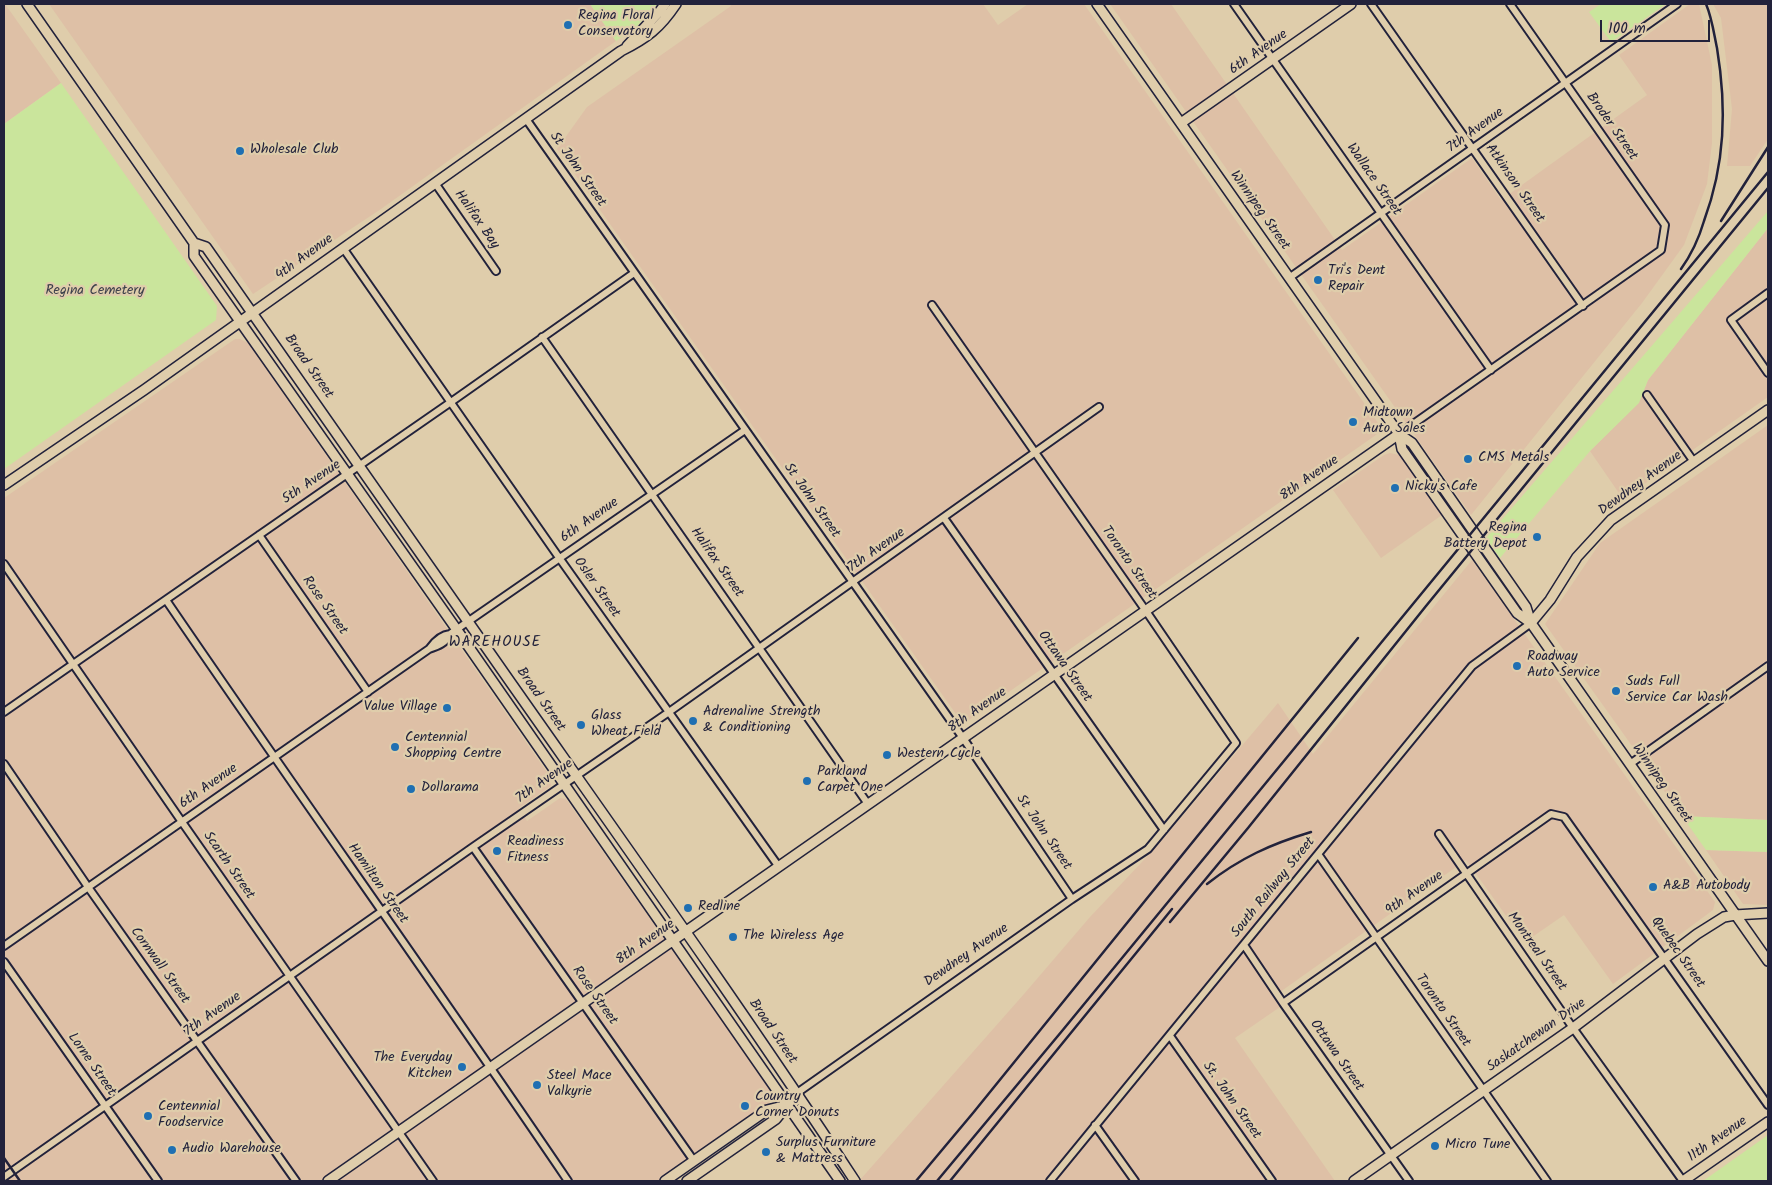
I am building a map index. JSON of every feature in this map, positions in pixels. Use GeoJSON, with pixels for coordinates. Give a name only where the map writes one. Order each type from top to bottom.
{"type":"FeatureCollection","features":[{"type":"Feature","properties":{"kind":"main road","name":"Broad Street"},"geometry":{"type":"LineString","coordinates":[[27,4],[194,243],[194,256],[348,474],[454,632],[564,784],[840,1181]]}},
{"type":"Feature","properties":{"kind":"main road"},"geometry":{"type":"LineString","coordinates":[[621,51],[665,4]]}},
{"type":"Feature","properties":{"kind":"main road"},"geometry":{"type":"LineString","coordinates":[[621,51],[644,40],[660,26],[676,4]]}},
{"type":"Feature","properties":{"kind":"main road","name":"Winnipeg Street"},"geometry":{"type":"LineString","coordinates":[[1097,4],[1399,434],[1412,443],[1526,607],[1531,623],[1768,961]]}},
{"type":"Feature","properties":{"kind":"main road","name":"6th Avenue"},"geometry":{"type":"LineString","coordinates":[[1181,124],[1351,4]]}},
{"type":"Feature","properties":{"kind":"main road","name":"4th Avenue"},"geometry":{"type":"LineString","coordinates":[[4,485],[253,313],[621,51]]}},
{"type":"Feature","properties":{"kind":"main road","name":"Broad Street"},"geometry":{"type":"LineString","coordinates":[[194,243],[206,247],[361,465],[468,622],[686,931],[855,1181]]}},
{"type":"Feature","properties":{"kind":"main road","name":"Dewdney Avenue"},"geometry":{"type":"LineString","coordinates":[[1531,623],[1550,600],[1577,557],[1611,520],[1768,410]]}},
{"type":"Feature","properties":{"kind":"main road","name":"8th Avenue"},"geometry":{"type":"LineString","coordinates":[[328,1181],[1399,434]]}},
{"type":"Feature","properties":{"kind":"main road"},"geometry":{"type":"LineString","coordinates":[[1735,915],[1768,913]]}},
{"type":"Feature","properties":{"kind":"main road","name":"Saskatchewan Drive"},"geometry":{"type":"LineString","coordinates":[[1354,1181],[1573,1028],[1697,934],[1724,918],[1735,915]]}},
{"type":"Feature","properties":{"kind":"main road","name":"Dewdney Avenue"},"geometry":{"type":"LineString","coordinates":[[687,1181],[776,1119],[797,1094]]}},
{"type":"Feature","properties":{"kind":"main road"},"geometry":{"type":"LineString","coordinates":[[665,1181],[767,1110],[787,1105]]}},
{"type":"Feature","properties":{"kind":"main road","name":"11th Avenue"},"geometry":{"type":"LineString","coordinates":[[1683,1181],[1768,1122]]}},
{"type":"Feature","properties":{"kind":"street","name":"Wallace Street"},"geometry":{"type":"LineString","coordinates":[[1234,4],[1491,370]]}},
{"type":"Feature","properties":{"kind":"street","name":"Atkinson Street"},"geometry":{"type":"LineString","coordinates":[[1372,4],[1583,306]]}},
{"type":"Feature","properties":{"kind":"street","name":"Broder Street"},"geometry":{"type":"LineString","coordinates":[[1510,4],[1666,225],[1661,250],[1644,263]]}},
{"type":"Feature","properties":{"kind":"street","name":"7th Avenue"},"geometry":{"type":"LineString","coordinates":[[1289,278],[1677,4]]}},
{"type":"Feature","properties":{"kind":"street","name":"St John Street"},"geometry":{"type":"LineString","coordinates":[[526,119],[963,738],[1072,899]]}},
{"type":"Feature","properties":{"kind":"street","name":"Halifax Bay"},"geometry":{"type":"LineString","coordinates":[[435,183],[496,271]]}},
{"type":"Feature","properties":{"kind":"street","name":"Osler Street"},"geometry":{"type":"LineString","coordinates":[[343,248],[560,559],[779,867]]}},
{"type":"Feature","properties":{"kind":"street","name":"8th Avenue"},"geometry":{"type":"LineString","coordinates":[[1399,434],[1644,263]]}},
{"type":"Feature","properties":{"kind":"street","name":"5th Avenue"},"geometry":{"type":"LineString","coordinates":[[4,712],[634,273]]}},
{"type":"Feature","properties":{"kind":"street"},"geometry":{"type":"LineString","coordinates":[[1768,293],[1731,320],[1768,373]]}},
{"type":"Feature","properties":{"kind":"street","name":"Toronto Street"},"geometry":{"type":"LineString","coordinates":[[932,306],[1236,743],[1164,830]]}},
{"type":"Feature","properties":{"kind":"street","name":"Halifax Street"},"geometry":{"type":"LineString","coordinates":[[542,337],[868,804]]}},
{"type":"Feature","properties":{"kind":"street"},"geometry":{"type":"LineString","coordinates":[[1647,395],[1694,462]]}},
{"type":"Feature","properties":{"kind":"street","name":"7th Avenue"},"geometry":{"type":"LineString","coordinates":[[4,1177],[473,846],[669,712],[1099,407]]}},
{"type":"Feature","properties":{"kind":"street","name":"6th Avenue"},"geometry":{"type":"LineString","coordinates":[[4,946],[429,649],[434,642],[444,635],[454,632],[745,430]]}},
{"type":"Feature","properties":{"kind":"street","name":"Ottawa Street"},"geometry":{"type":"LineString","coordinates":[[944,518],[1164,830]]}},
{"type":"Feature","properties":{"kind":"street","name":"Rose Street"},"geometry":{"type":"LineString","coordinates":[[259,535],[368,692]]}},
{"type":"Feature","properties":{"kind":"street","name":"Scarth Street"},"geometry":{"type":"LineString","coordinates":[[4,564],[433,1181]]}},
{"type":"Feature","properties":{"kind":"street","name":"Hamilton Street"},"geometry":{"type":"LineString","coordinates":[[166,600],[568,1181]]}},
{"type":"Feature","properties":{"kind":"street","name":"South Railway Street"},"geometry":{"type":"LineString","coordinates":[[1050,1181],[1472,666],[1531,623]]}},
{"type":"Feature","properties":{"kind":"street"},"geometry":{"type":"LineString","coordinates":[[1630,764],[1768,666]]}},
{"type":"Feature","properties":{"kind":"street","name":"Cornwall Street"},"geometry":{"type":"LineString","coordinates":[[4,764],[88,888],[296,1181]]}},
{"type":"Feature","properties":{"kind":"street","name":"9th Avenue"},"geometry":{"type":"LineString","coordinates":[[1283,1003],[1551,814],[1564,817]]}},
{"type":"Feature","properties":{"kind":"street","name":"Quebec Street"},"geometry":{"type":"LineString","coordinates":[[1564,817],[1768,1105]]}},
{"type":"Feature","properties":{"kind":"street","name":"Dewdney Avenue"},"geometry":{"type":"LineString","coordinates":[[797,1094],[1072,899],[1148,849],[1164,830]]}},
{"type":"Feature","properties":{"kind":"street","name":"Montreal Street"},"geometry":{"type":"LineString","coordinates":[[1439,834],[1573,1028],[1683,1181]]}},
{"type":"Feature","properties":{"kind":"street","name":"Rose Street"},"geometry":{"type":"LineString","coordinates":[[473,846],[694,1161]]}},
{"type":"Feature","properties":{"kind":"street","name":"Toronto Street"},"geometry":{"type":"LineString","coordinates":[[1318,854],[1547,1181]]}},
{"type":"Feature","properties":{"kind":"street","name":"Ottawa Street"},"geometry":{"type":"LineString","coordinates":[[1244,945],[1409,1181]]}},
{"type":"Feature","properties":{"kind":"street","name":"Lorne Street"},"geometry":{"type":"LineString","coordinates":[[4,962],[158,1181]]}},
{"type":"Feature","properties":{"kind":"street","name":"St. John Street"},"geometry":{"type":"LineString","coordinates":[[1170,1036],[1272,1181]]}},
{"type":"Feature","properties":{"kind":"street"},"geometry":{"type":"LineString","coordinates":[[1095,1125],[1135,1181]]}},
{"type":"Feature","properties":{"kind":"shaded area"},"geometry":{"type":"Polygon","coordinates":[[[4,4],[61,83],[4,124],[4,4]]]}},
{"type":"Feature","properties":{"kind":"shaded area"},"geometry":{"type":"Polygon","coordinates":[[[49,4],[590,4],[616,41],[381,209],[253,294],[49,4]]]}},
{"type":"Feature","properties":{"kind":"shaded area"},"geometry":{"type":"Polygon","coordinates":[[[730,4],[983,4],[998,25],[1028,4],[1084,4],[1383,430],[963,724],[557,149],[587,107],[731,6],[730,4]]]}},
{"type":"Feature","properties":{"kind":"shaded area"},"geometry":{"type":"Polygon","coordinates":[[[1110,4],[1171,4],[1342,250],[1472,158],[1501,200],[1647,95],[1619,55],[1690,4],[1699,4],[1712,65],[1712,143],[1707,184],[1684,245],[1642,303],[1471,515],[1110,4]]]}},
{"type":"Feature","properties":{"kind":"shaded area"},"geometry":{"type":"Polygon","coordinates":[[[1713,4],[1768,4],[1768,139],[1750,166],[1727,166],[1732,109],[1721,18],[1713,4]]]}},
{"type":"Feature","properties":{"kind":"shaded area"},"geometry":{"type":"Polygon","coordinates":[[[1768,228],[1768,397],[1623,499],[1590,451],[1638,403],[1648,380],[1768,228]]]}},
{"type":"Feature","properties":{"kind":"shaded area"},"geometry":{"type":"Polygon","coordinates":[[[235,339],[248,343],[551,778],[551,786],[519,808],[527,821],[560,798],[566,799],[777,1097],[662,1181],[4,1181],[4,498],[235,339]]]}},
{"type":"Feature","properties":{"kind":"shaded area"},"geometry":{"type":"Polygon","coordinates":[[[1768,425],[1768,820],[1682,816],[1545,624],[1600,543],[1768,425]]]}},
{"type":"Feature","properties":{"kind":"shaded area"},"geometry":{"type":"Polygon","coordinates":[[[1390,453],[1402,457],[1442,515],[1381,558],[1333,490],[1384,455],[1390,453]]]}},
{"type":"Feature","properties":{"kind":"shaded area"},"geometry":{"type":"Polygon","coordinates":[[[1472,560],[1715,902],[1713,910],[1613,984],[1564,915],[1525,942],[1466,860],[1273,997],[1280,1007],[1235,1038],[1335,1181],[859,1181],[1090,917],[1158,845],[1278,703],[1313,754],[1472,560]]]}},
{"type":"Feature","properties":{"kind":"shaded area"},"geometry":{"type":"Polygon","coordinates":[[[1706,850],[1768,852],[1768,905],[1743,904],[1706,850]]]}},
{"type":"Feature","properties":{"kind":"green space"},"geometry":{"type":"Polygon","coordinates":[[[590,4],[657,4],[637,26],[616,41],[590,4]]]}},
{"type":"Feature","properties":{"kind":"green space"},"geometry":{"type":"Polygon","coordinates":[[[1601,4],[1666,4],[1611,42],[1589,12],[1601,4]]]}},
{"type":"Feature","properties":{"kind":"green space","name":"Regina Cemetery"},"geometry":{"type":"Polygon","coordinates":[[[61,83],[217,306],[216,320],[4,469],[4,124],[61,83]]]}},
{"type":"Feature","properties":{"kind":"green space"},"geometry":{"type":"Polygon","coordinates":[[[1768,211],[1768,228],[1648,380],[1639,403],[1590,451],[1500,558],[1486,538],[1768,211]]]}},
{"type":"Feature","properties":{"kind":"green space"},"geometry":{"type":"Polygon","coordinates":[[[1682,816],[1768,820],[1768,852],[1706,850],[1682,816]]]}},
{"type":"Feature","properties":{"kind":"green space"},"geometry":{"type":"Polygon","coordinates":[[[1768,1135],[1768,1181],[1703,1181],[1768,1135]]]}},
{"type":"Feature","properties":{"kind":"railway"},"geometry":{"type":"LineString","coordinates":[[1681,269],[1697,240],[1711,200],[1720,157],[1722,136],[1723,115],[1720,71],[1713,26],[1706,4]]}},
{"type":"Feature","properties":{"kind":"railway"},"geometry":{"type":"LineString","coordinates":[[1721,221],[1768,147]]}},
{"type":"Feature","properties":{"kind":"railway"},"geometry":{"type":"LineString","coordinates":[[937,1181],[1768,172]]}},
{"type":"Feature","properties":{"kind":"railway"},"geometry":{"type":"LineString","coordinates":[[1170,922],[1768,188]]}},
{"type":"Feature","properties":{"kind":"railway"},"geometry":{"type":"LineString","coordinates":[[916,1181],[1358,638]]}},
{"type":"Feature","properties":{"kind":"railway"},"geometry":{"type":"LineString","coordinates":[[1207,884],[1244,859],[1311,832]]}},
{"type":"Feature","properties":{"kind":"railway"},"geometry":{"type":"LineString","coordinates":[[950,1181],[1172,909]]}},
{"type":"Feature","properties":{"kind":"railway"},"geometry":{"type":"LineString","coordinates":[[4,1158],[20,1181]]}},
{"type":"Feature","properties":{"kind":"place","name":"Regina Floral Conservatory"},"geometry":{"type":"Point","coordinates":[568,25]}},
{"type":"Feature","properties":{"kind":"place","name":"Wholesale Club"},"geometry":{"type":"Point","coordinates":[240,151]}},
{"type":"Feature","properties":{"kind":"place","name":"Tri's Dent Repair"},"geometry":{"type":"Point","coordinates":[1318,280]}},
{"type":"Feature","properties":{"kind":"place","name":"Midtown Auto Sales"},"geometry":{"type":"Point","coordinates":[1353,422]}},
{"type":"Feature","properties":{"kind":"place","name":"CMS Metals"},"geometry":{"type":"Point","coordinates":[1468,459]}},
{"type":"Feature","properties":{"kind":"place","name":"Nicky's Cafe"},"geometry":{"type":"Point","coordinates":[1395,488]}},
{"type":"Feature","properties":{"kind":"place","name":"Regina Battery Depot"},"geometry":{"type":"Point","coordinates":[1537,537]}},
{"type":"Feature","properties":{"kind":"place","name":"Roadway Auto Service"},"geometry":{"type":"Point","coordinates":[1517,666]}},
{"type":"Feature","properties":{"kind":"place","name":"Suds Full Service Car Wash"},"geometry":{"type":"Point","coordinates":[1616,691]}},
{"type":"Feature","properties":{"kind":"place","name":"Value Village"},"geometry":{"type":"Point","coordinates":[447,708]}},
{"type":"Feature","properties":{"kind":"place","name":"Adrenaline Strength & Conditioning"},"geometry":{"type":"Point","coordinates":[693,721]}},
{"type":"Feature","properties":{"kind":"place","name":"Glass Wheat Field"},"geometry":{"type":"Point","coordinates":[581,725]}},
{"type":"Feature","properties":{"kind":"place","name":"Centennial Shopping Centre"},"geometry":{"type":"Point","coordinates":[395,747]}},
{"type":"Feature","properties":{"kind":"place","name":"Western Cycle"},"geometry":{"type":"Point","coordinates":[887,755]}},
{"type":"Feature","properties":{"kind":"place","name":"Parkland Carpet One"},"geometry":{"type":"Point","coordinates":[807,781]}},
{"type":"Feature","properties":{"kind":"place","name":"Dollarama"},"geometry":{"type":"Point","coordinates":[411,789]}},
{"type":"Feature","properties":{"kind":"place","name":"Readiness Fitness"},"geometry":{"type":"Point","coordinates":[497,851]}},
{"type":"Feature","properties":{"kind":"place","name":"A&B Autobody"},"geometry":{"type":"Point","coordinates":[1653,887]}},
{"type":"Feature","properties":{"kind":"place","name":"Redline"},"geometry":{"type":"Point","coordinates":[688,908]}},
{"type":"Feature","properties":{"kind":"place","name":"The Wireless Age"},"geometry":{"type":"Point","coordinates":[733,937]}},
{"type":"Feature","properties":{"kind":"place","name":"The Everyday Kitchen"},"geometry":{"type":"Point","coordinates":[462,1067]}},
{"type":"Feature","properties":{"kind":"place","name":"Steel Mace Valkyrie"},"geometry":{"type":"Point","coordinates":[537,1085]}},
{"type":"Feature","properties":{"kind":"place","name":"Country Corner Donuts"},"geometry":{"type":"Point","coordinates":[745,1106]}},
{"type":"Feature","properties":{"kind":"place","name":"Centennial Foodservice"},"geometry":{"type":"Point","coordinates":[148,1116]}},
{"type":"Feature","properties":{"kind":"place","name":"Micro Tune"},"geometry":{"type":"Point","coordinates":[1435,1146]}},
{"type":"Feature","properties":{"kind":"place","name":"Audio Warehouse"},"geometry":{"type":"Point","coordinates":[172,1150]}},
{"type":"Feature","properties":{"kind":"place","name":"Surplus Furniture & Mattress"},"geometry":{"type":"Point","coordinates":[766,1152]}},
{"type":"Feature","properties":{"kind":"district","name":"WAREHOUSE"},"geometry":{"type":"Point","coordinates":[495,643]}}]}
